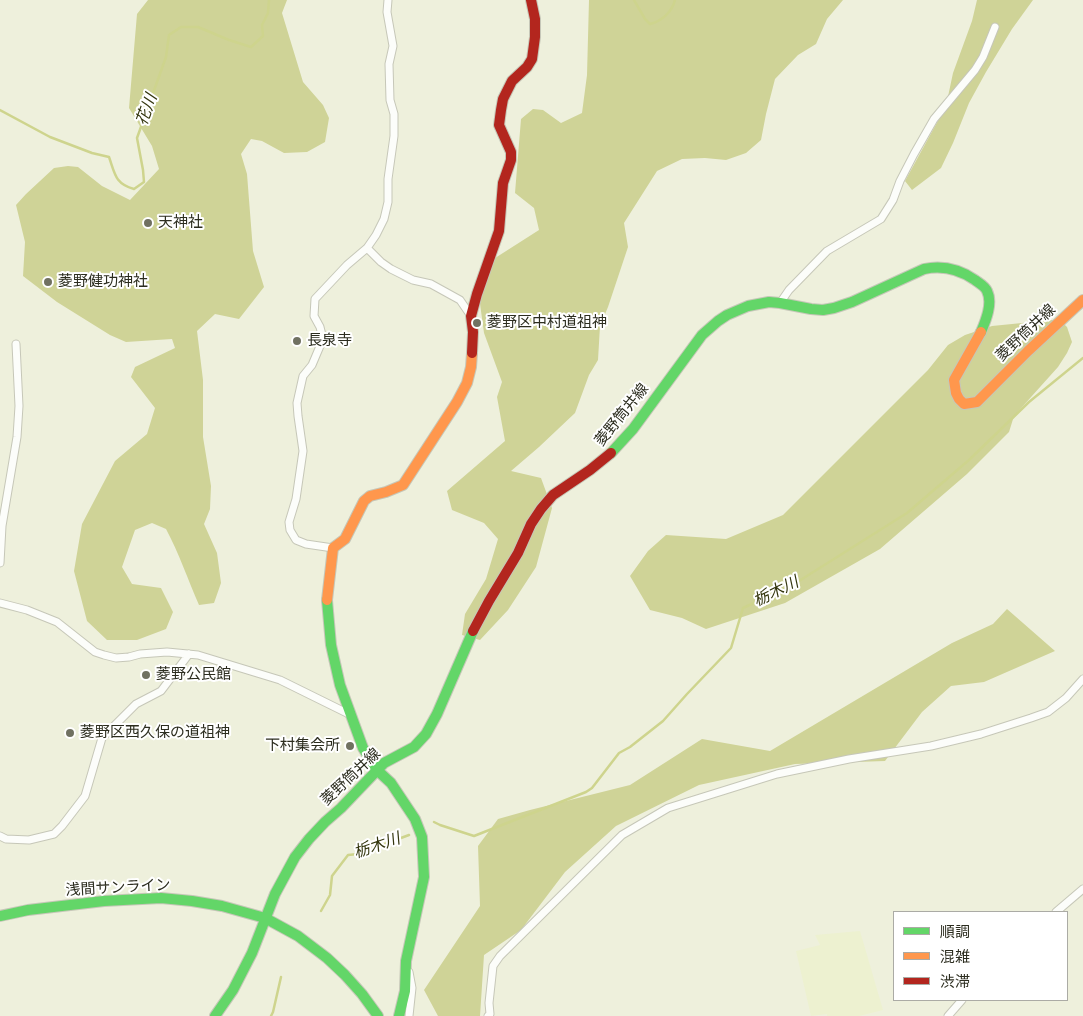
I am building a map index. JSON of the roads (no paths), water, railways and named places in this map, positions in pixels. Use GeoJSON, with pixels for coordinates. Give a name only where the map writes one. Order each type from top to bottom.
{"type":"FeatureCollection","features":[{"type":"Feature","properties":{"kind":"main road"},"geometry":{"type":"LineString","coordinates":[[399,1016],[405,991],[406,961],[424,877],[422,838],[410,812],[390,784],[377,770],[363,748],[340,685],[331,645],[327,601],[333,548],[345,539],[364,501],[370,496],[386,492],[403,484],[457,402],[467,383],[471,367],[473,332],[471,316],[499,231],[503,183],[511,160],[511,152],[500,125],[500,110],[503,99],[512,82],[532,59],[535,19],[531,0]]}},
{"type":"Feature","properties":{"kind":"main road","name":"菱野筒井線"},"geometry":{"type":"LineString","coordinates":[[215,1016],[238,982],[284,876],[295,857],[325,822],[384,763],[414,747],[426,734],[437,714],[469,638],[518,554],[541,509],[553,495],[613,452],[633,429],[702,336],[715,322],[749,305],[764,303],[780,303],[803,308],[828,310],[845,305],[917,272],[938,266],[955,269],[978,282],[986,290],[990,301],[988,315],[982,330],[954,380],[956,396],[964,404],[969,404],[977,402],[1083,300]]}},
{"type":"Feature","properties":{"kind":"main road","name":"浅間サンライン"},"geometry":{"type":"LineString","coordinates":[[0,916],[28,910],[104,901],[161,898],[222,906],[265,918],[298,936],[327,958],[345,975],[378,1016]]}},
{"type":"Feature","properties":{"kind":"street"},"geometry":{"type":"LineString","coordinates":[[333,548],[306,544],[296,540],[290,530],[289,522],[296,499],[302,451],[297,403],[303,376],[312,365],[323,339],[320,327],[314,316],[315,299],[347,265],[367,248],[384,219],[388,202],[394,114],[390,100],[389,64],[393,46],[387,12],[388,0]]}},
{"type":"Feature","properties":{"kind":"street"},"geometry":{"type":"LineString","coordinates":[[780,303],[789,290],[827,251],[881,219],[934,119],[975,70],[995,27]]}},
{"type":"Feature","properties":{"kind":"street"},"geometry":{"type":"LineString","coordinates":[[367,248],[391,269],[413,280],[431,284],[460,300],[471,316]]}},
{"type":"Feature","properties":{"kind":"street"},"geometry":{"type":"LineString","coordinates":[[0,563],[2,526],[19,406],[16,344]]}},
{"type":"Feature","properties":{"kind":"street"},"geometry":{"type":"LineString","coordinates":[[0,603],[27,610],[57,622],[95,652],[104,655],[116,658],[167,652],[189,654],[216,660],[280,680],[351,715]]}},
{"type":"Feature","properties":{"kind":"street"},"geometry":{"type":"LineString","coordinates":[[0,836],[6,839],[29,840],[54,834],[85,796],[102,738],[136,704],[161,692],[189,654]]}},
{"type":"Feature","properties":{"kind":"street"},"geometry":{"type":"LineString","coordinates":[[488,1016],[490,1014],[488,1003],[493,966],[500,956],[622,835],[660,812],[777,774],[931,746],[981,734],[1048,712],[1066,698],[1083,679]]}},
{"type":"Feature","properties":{"kind":"street"},"geometry":{"type":"LineString","coordinates":[[1057,911],[1083,889]]}},
{"type":"Feature","properties":{"kind":"street"},"geometry":{"type":"LineString","coordinates":[[406,961],[412,988],[409,1016]]}},
{"type":"Feature","properties":{"kind":"street"},"geometry":{"type":"LineString","coordinates":[[948,1016],[961,1001]]}},
{"type":"Feature","properties":{"kind":"waterway","name":"花川"},"geometry":{"type":"LineString","coordinates":[[0,110],[50,137],[92,153],[109,157],[119,181],[134,189],[144,182],[137,138],[166,57],[169,35],[181,27],[198,27],[251,47],[263,36],[262,25],[268,13],[269,0]]}},
{"type":"Feature","properties":{"kind":"waterway","name":"花川"},"geometry":{"type":"LineString","coordinates":[[634,0],[650,24],[659,21],[666,15],[672,8],[675,0]]}},
{"type":"Feature","properties":{"kind":"waterway","name":"栃木川"},"geometry":{"type":"LineString","coordinates":[[434,822],[474,836],[592,788],[619,753],[630,747],[663,721],[731,648],[743,608],[791,586],[907,513],[969,460],[1029,402],[1083,358]]}},
{"type":"Feature","properties":{"kind":"waterway","name":"栃木川"},"geometry":{"type":"LineString","coordinates":[[321,911],[330,895],[332,876],[348,855],[358,854],[409,835]]}},
{"type":"Feature","properties":{"kind":"waterway","name":"栃木川"},"geometry":{"type":"LineString","coordinates":[[271,1016],[281,977]]}},
{"type":"Feature","properties":{"kind":"place","name":"天神社"},"geometry":{"type":"Point","coordinates":[148,223]}},
{"type":"Feature","properties":{"kind":"place","name":"菱野健功神社"},"geometry":{"type":"Point","coordinates":[48,282]}},
{"type":"Feature","properties":{"kind":"place","name":"菱野区中村道祖神"},"geometry":{"type":"Point","coordinates":[477,323]}},
{"type":"Feature","properties":{"kind":"place","name":"長泉寺"},"geometry":{"type":"Point","coordinates":[297,341]}},
{"type":"Feature","properties":{"kind":"place","name":"菱野公民館"},"geometry":{"type":"Point","coordinates":[146,675]}},
{"type":"Feature","properties":{"kind":"place","name":"菱野区西久保の道祖神"},"geometry":{"type":"Point","coordinates":[70,733]}},
{"type":"Feature","properties":{"kind":"place","name":"下村集会所"},"geometry":{"type":"Point","coordinates":[350,746]}}]}
